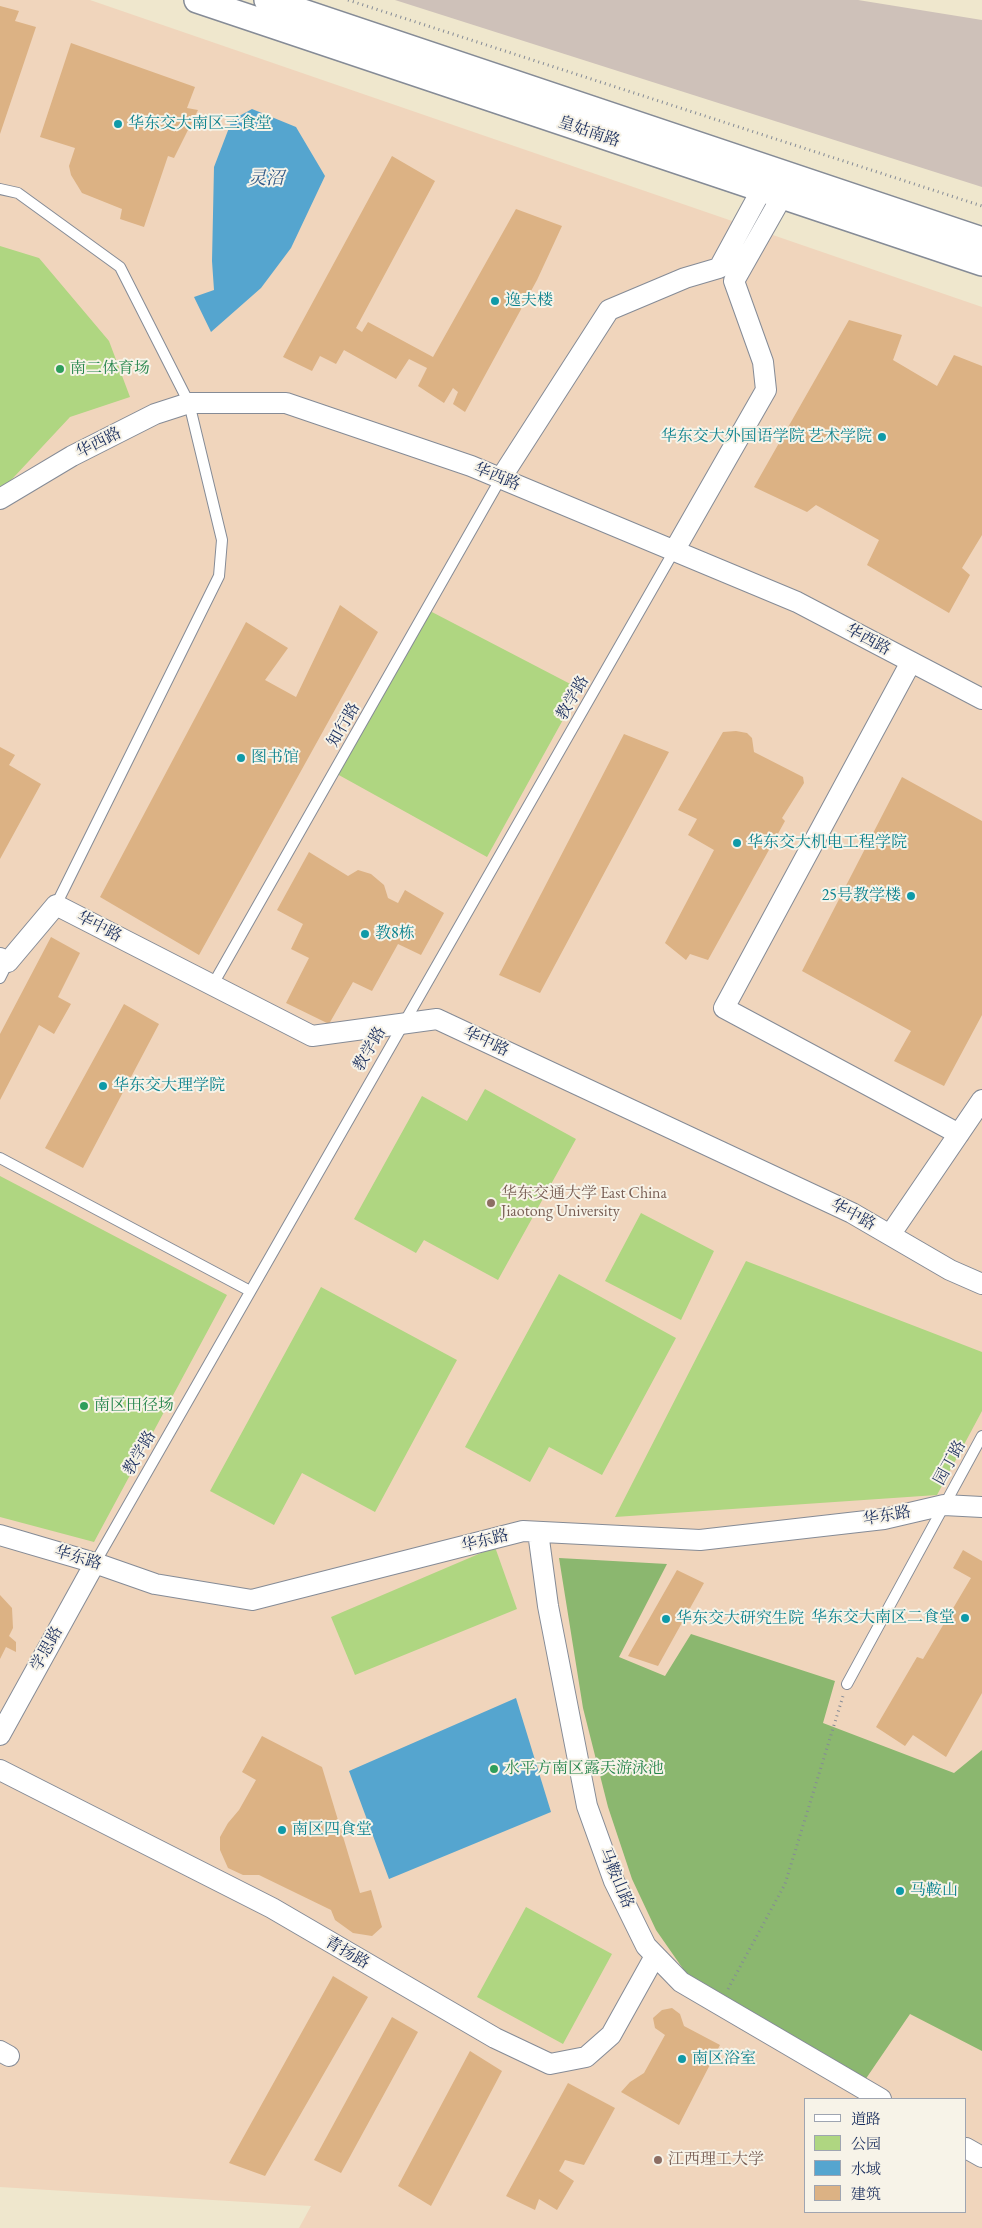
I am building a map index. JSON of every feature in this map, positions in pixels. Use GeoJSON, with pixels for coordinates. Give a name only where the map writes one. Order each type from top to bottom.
{"type":"FeatureCollection","features":[{"type":"Feature","properties":{"kind":"street","name":"皇姑南路"},"geometry":{"type":"LineString","coordinates":[[197,0],[778,183],[982,240]]}},
{"type":"Feature","properties":{"kind":"street","name":"皇姑南路"},"geometry":{"type":"LineString","coordinates":[[267,0],[778,183],[982,264]]}},
{"type":"Feature","properties":{"kind":"street"},"geometry":{"type":"LineString","coordinates":[[501,478],[609,310],[685,278],[719,268],[778,183]]}},
{"type":"Feature","properties":{"kind":"street"},"geometry":{"type":"LineString","coordinates":[[674,551],[766,390],[763,362],[734,281],[778,183]]}},
{"type":"Feature","properties":{"kind":"street","name":"华西路"},"geometry":{"type":"LineString","coordinates":[[0,499],[72,456],[155,414],[189,403],[286,403],[471,466],[797,602],[982,699]]}},
{"type":"Feature","properties":{"kind":"street"},"geometry":{"type":"LineString","coordinates":[[911,662],[724,1008],[959,1134]]}},
{"type":"Feature","properties":{"kind":"street"},"geometry":{"type":"LineString","coordinates":[[3,966],[56,905]]}},
{"type":"Feature","properties":{"kind":"street","name":"华中路"},"geometry":{"type":"LineString","coordinates":[[56,905],[312,1036],[437,1019],[852,1212],[950,1270],[982,1284]]}},
{"type":"Feature","properties":{"kind":"street"},"geometry":{"type":"LineString","coordinates":[[890,1235],[982,1100]]}},
{"type":"Feature","properties":{"kind":"street","name":"华东路"},"geometry":{"type":"LineString","coordinates":[[0,1535],[95,1563],[155,1584],[252,1600],[523,1531],[700,1540],[884,1519],[944,1505],[982,1507]]}},
{"type":"Feature","properties":{"kind":"street","name":"马鞍山路"},"geometry":{"type":"LineString","coordinates":[[538,1532],[548,1606],[587,1806],[614,1881],[646,1946],[680,1982],[879,2098]]}},
{"type":"Feature","properties":{"kind":"street","name":"学思路"},"geometry":{"type":"LineString","coordinates":[[0,1736],[95,1563]]}},
{"type":"Feature","properties":{"kind":"street","name":"青扬路"},"geometry":{"type":"LineString","coordinates":[[0,1770],[272,1908],[494,2038],[550,2064],[586,2057],[611,2035],[655,1956]]}},
{"type":"Feature","properties":{"kind":"street"},"geometry":{"type":"LineString","coordinates":[[967,2149],[982,2157]]}},
{"type":"Feature","properties":{"kind":"lane"},"geometry":{"type":"LineString","coordinates":[[0,189],[18,194],[120,267],[189,403],[222,540],[219,576],[56,905]]}},
{"type":"Feature","properties":{"kind":"lane","name":"知行路"},"geometry":{"type":"LineString","coordinates":[[212,986],[501,478]]}},
{"type":"Feature","properties":{"kind":"lane","name":"教学路"},"geometry":{"type":"LineString","coordinates":[[95,1563],[674,551]]}},
{"type":"Feature","properties":{"kind":"lane"},"geometry":{"type":"LineString","coordinates":[[0,1158],[250,1291]]}},
{"type":"Feature","properties":{"kind":"lane","name":"园丁路"},"geometry":{"type":"LineString","coordinates":[[847,1684],[982,1436]]}},
{"type":"Feature","properties":{"kind":"path"},"geometry":{"type":"LineString","coordinates":[[348,0],[982,206]]}},
{"type":"Feature","properties":{"kind":"path"},"geometry":{"type":"LineString","coordinates":[[719,2005],[786,1884],[847,1684]]}},
{"type":"Feature","properties":{"kind":"shaded area","name":"华东交通大学 East China Jiaotong University"},"geometry":{"type":"Polygon","coordinates":[[[0,0],[90,0],[982,307],[982,2228],[299,2228],[311,2206],[0,2187],[0,0]]]}},
{"type":"Feature","properties":{"kind":"shaded area"},"geometry":{"type":"Polygon","coordinates":[[[395,0],[858,0],[982,20],[982,187],[395,0]]]}},
{"type":"Feature","properties":{"kind":"green space","name":"南二体育场"},"geometry":{"type":"Polygon","coordinates":[[[0,246],[39,258],[109,341],[130,397],[70,417],[0,492],[0,246]]]}},
{"type":"Feature","properties":{"kind":"green space"},"geometry":{"type":"Polygon","coordinates":[[[430,611],[580,689],[487,857],[337,774],[430,611]]]}},
{"type":"Feature","properties":{"kind":"green space"},"geometry":{"type":"Polygon","coordinates":[[[485,1089],[576,1139],[498,1280],[424,1240],[416,1253],[354,1219],[422,1096],[467,1121],[485,1089]]]}},
{"type":"Feature","properties":{"kind":"green space","name":"南区田径场"},"geometry":{"type":"Polygon","coordinates":[[[0,1176],[227,1295],[94,1542],[0,1517],[0,1176]]]}},
{"type":"Feature","properties":{"kind":"green space"},"geometry":{"type":"Polygon","coordinates":[[[641,1213],[714,1251],[681,1320],[605,1281],[641,1213]]]}},
{"type":"Feature","properties":{"kind":"green space"},"geometry":{"type":"Polygon","coordinates":[[[746,1261],[982,1352],[982,1411],[937,1495],[615,1517],[746,1261]]]}},
{"type":"Feature","properties":{"kind":"green space"},"geometry":{"type":"Polygon","coordinates":[[[559,1274],[676,1338],[602,1475],[549,1447],[530,1482],[465,1447],[559,1274]]]}},
{"type":"Feature","properties":{"kind":"green space"},"geometry":{"type":"Polygon","coordinates":[[[321,1287],[457,1360],[375,1512],[302,1473],[274,1525],[210,1491],[321,1287]]]}},
{"type":"Feature","properties":{"kind":"green space"},"geometry":{"type":"Polygon","coordinates":[[[495,1547],[517,1609],[355,1675],[331,1617],[495,1547]]]}},
{"type":"Feature","properties":{"kind":"green space"},"geometry":{"type":"Polygon","coordinates":[[[559,1558],[667,1564],[619,1657],[665,1676],[691,1634],[835,1681],[823,1723],[954,1773],[982,1750],[982,2051],[910,2014],[865,2080],[688,1976],[656,1930],[632,1879],[608,1807],[583,1708],[559,1558]]]}},
{"type":"Feature","properties":{"kind":"green space"},"geometry":{"type":"Polygon","coordinates":[[[526,1907],[612,1954],[563,2044],[477,1997],[526,1907]]]}},
{"type":"Feature","properties":{"kind":"water","name":"灵沼"},"geometry":{"type":"Polygon","coordinates":[[[252,109],[296,127],[325,176],[291,248],[261,288],[211,332],[194,297],[214,290],[212,261],[214,167],[232,120],[252,109]]]}},
{"type":"Feature","properties":{"kind":"water"},"geometry":{"type":"Polygon","coordinates":[[[516,1698],[551,1812],[389,1879],[349,1771],[516,1698]]]}},
{"type":"Feature","properties":{"kind":"building"},"geometry":{"type":"Polygon","coordinates":[[[0,6],[19,11],[15,21],[36,27],[0,134],[0,6]]]}},
{"type":"Feature","properties":{"kind":"building","name":"华东交大南区三食堂"},"geometry":{"type":"Polygon","coordinates":[[[71,43],[195,87],[187,108],[198,110],[174,158],[168,156],[144,227],[120,219],[122,209],[82,193],[71,175],[69,166],[75,148],[40,137],[71,43]]]}},
{"type":"Feature","properties":{"kind":"building","name":"逸夫楼"},"geometry":{"type":"Polygon","coordinates":[[[392,156],[435,181],[356,328],[362,332],[368,322],[433,357],[516,209],[562,226],[537,280],[465,412],[453,404],[458,392],[453,388],[444,403],[418,386],[427,368],[409,359],[396,379],[344,350],[336,364],[320,356],[312,371],[283,357],[392,156]]]}},
{"type":"Feature","properties":{"kind":"building","name":"华东交大外国语学院 艺术学院"},"geometry":{"type":"Polygon","coordinates":[[[849,320],[902,335],[893,360],[937,386],[954,355],[982,366],[982,535],[962,568],[970,575],[949,613],[867,565],[879,540],[816,505],[807,512],[754,487],[849,320]]]}},
{"type":"Feature","properties":{"kind":"building","name":"图书馆"},"geometry":{"type":"Polygon","coordinates":[[[340,605],[378,632],[199,955],[100,897],[246,622],[288,648],[265,680],[296,697],[340,605]]]}},
{"type":"Feature","properties":{"kind":"building","name":"华东交大机电工程学院"},"geometry":{"type":"Polygon","coordinates":[[[736,731],[747,733],[752,738],[754,752],[803,777],[804,783],[782,818],[785,821],[708,960],[690,954],[686,960],[665,943],[714,850],[688,835],[697,819],[678,810],[723,732],[736,731]]]}},
{"type":"Feature","properties":{"kind":"building"},"geometry":{"type":"Polygon","coordinates":[[[624,734],[669,752],[540,993],[499,975],[624,734]]]}},
{"type":"Feature","properties":{"kind":"building"},"geometry":{"type":"Polygon","coordinates":[[[0,747],[15,755],[9,765],[41,784],[0,859],[0,747]]]}},
{"type":"Feature","properties":{"kind":"building","name":"25号教学楼"},"geometry":{"type":"Polygon","coordinates":[[[902,777],[982,821],[982,1015],[944,1086],[894,1061],[911,1031],[802,971],[902,777]]]}},
{"type":"Feature","properties":{"kind":"building","name":"教8栋"},"geometry":{"type":"Polygon","coordinates":[[[309,852],[348,876],[358,870],[371,874],[384,885],[388,898],[398,903],[405,890],[444,913],[421,955],[398,944],[372,991],[353,982],[329,1024],[286,1003],[309,958],[291,949],[303,924],[277,910],[309,852]]]}},
{"type":"Feature","properties":{"kind":"building"},"geometry":{"type":"Polygon","coordinates":[[[51,937],[80,953],[58,997],[71,1004],[54,1034],[39,1025],[0,1100],[0,1034],[51,937]]]}},
{"type":"Feature","properties":{"kind":"building","name":"华东交大理学院"},"geometry":{"type":"Polygon","coordinates":[[[124,1004],[159,1024],[83,1168],[45,1148],[124,1004]]]}},
{"type":"Feature","properties":{"kind":"building","name":"华东交大南区二食堂"},"geometry":{"type":"Polygon","coordinates":[[[963,1550],[982,1561],[982,1693],[946,1757],[913,1735],[905,1746],[876,1727],[917,1657],[923,1659],[971,1578],[953,1568],[963,1550]]]}},
{"type":"Feature","properties":{"kind":"building","name":"华东交大研究生院"},"geometry":{"type":"Polygon","coordinates":[[[677,1570],[704,1583],[658,1666],[628,1656],[677,1570]]]}},
{"type":"Feature","properties":{"kind":"building"},"geometry":{"type":"Polygon","coordinates":[[[0,1595],[12,1608],[13,1628],[9,1636],[16,1642],[16,1652],[6,1647],[0,1659],[0,1595]]]}},
{"type":"Feature","properties":{"kind":"building","name":"南区四食堂"},"geometry":{"type":"Polygon","coordinates":[[[262,1736],[322,1767],[360,1893],[371,1890],[382,1927],[372,1936],[353,1933],[335,1920],[331,1910],[259,1875],[243,1875],[228,1868],[220,1850],[220,1837],[228,1823],[239,1810],[256,1780],[242,1772],[262,1736]]]}},
{"type":"Feature","properties":{"kind":"building"},"geometry":{"type":"Polygon","coordinates":[[[333,1976],[368,1997],[265,2176],[229,2163],[333,1976]]]}},
{"type":"Feature","properties":{"kind":"building","name":"南区浴室"},"geometry":{"type":"Polygon","coordinates":[[[672,2008],[680,2014],[684,2026],[720,2045],[679,2125],[621,2092],[630,2082],[644,2073],[665,2035],[655,2028],[653,2018],[662,2010],[672,2008]]]}},
{"type":"Feature","properties":{"kind":"building"},"geometry":{"type":"Polygon","coordinates":[[[392,2017],[418,2032],[341,2173],[314,2160],[392,2017]]]}},
{"type":"Feature","properties":{"kind":"building"},"geometry":{"type":"Polygon","coordinates":[[[470,2051],[502,2071],[431,2206],[398,2186],[470,2051]]]}},
{"type":"Feature","properties":{"kind":"building"},"geometry":{"type":"Polygon","coordinates":[[[568,2083],[615,2108],[584,2165],[565,2160],[559,2171],[574,2181],[557,2210],[539,2199],[535,2210],[506,2196],[568,2083]]]}},
{"type":"Feature","properties":{"kind":"place","name":"华东交大南区三食堂"},"geometry":{"type":"Point","coordinates":[118,124]}},
{"type":"Feature","properties":{"kind":"place","name":"逸夫楼"},"geometry":{"type":"Point","coordinates":[495,301]}},
{"type":"Feature","properties":{"kind":"place","name":"南二体育场"},"geometry":{"type":"Point","coordinates":[60,369]}},
{"type":"Feature","properties":{"kind":"place","name":"华东交大外国语学院 艺术学院"},"geometry":{"type":"Point","coordinates":[882,437]}},
{"type":"Feature","properties":{"kind":"place","name":"图书馆"},"geometry":{"type":"Point","coordinates":[241,758]}},
{"type":"Feature","properties":{"kind":"place","name":"华东交大机电工程学院"},"geometry":{"type":"Point","coordinates":[737,843]}},
{"type":"Feature","properties":{"kind":"place","name":"25号教学楼"},"geometry":{"type":"Point","coordinates":[911,896]}},
{"type":"Feature","properties":{"kind":"place","name":"教8栋"},"geometry":{"type":"Point","coordinates":[365,934]}},
{"type":"Feature","properties":{"kind":"place","name":"华东交大理学院"},"geometry":{"type":"Point","coordinates":[103,1086]}},
{"type":"Feature","properties":{"kind":"place","name":"华东交通大学 East China Jiaotong University"},"geometry":{"type":"Point","coordinates":[491,1203]}},
{"type":"Feature","properties":{"kind":"place","name":"南区田径场"},"geometry":{"type":"Point","coordinates":[84,1406]}},
{"type":"Feature","properties":{"kind":"place","name":"华东交大南区二食堂"},"geometry":{"type":"Point","coordinates":[965,1618]}},
{"type":"Feature","properties":{"kind":"place","name":"华东交大研究生院"},"geometry":{"type":"Point","coordinates":[666,1619]}},
{"type":"Feature","properties":{"kind":"place","name":"水平方南区露天游泳池"},"geometry":{"type":"Point","coordinates":[494,1769]}},
{"type":"Feature","properties":{"kind":"place","name":"南区四食堂"},"geometry":{"type":"Point","coordinates":[282,1830]}},
{"type":"Feature","properties":{"kind":"place","name":"马鞍山"},"geometry":{"type":"Point","coordinates":[900,1891]}},
{"type":"Feature","properties":{"kind":"place","name":"南区浴室"},"geometry":{"type":"Point","coordinates":[682,2059]}},
{"type":"Feature","properties":{"kind":"place","name":"江西理工大学"},"geometry":{"type":"Point","coordinates":[658,2160]}}]}
